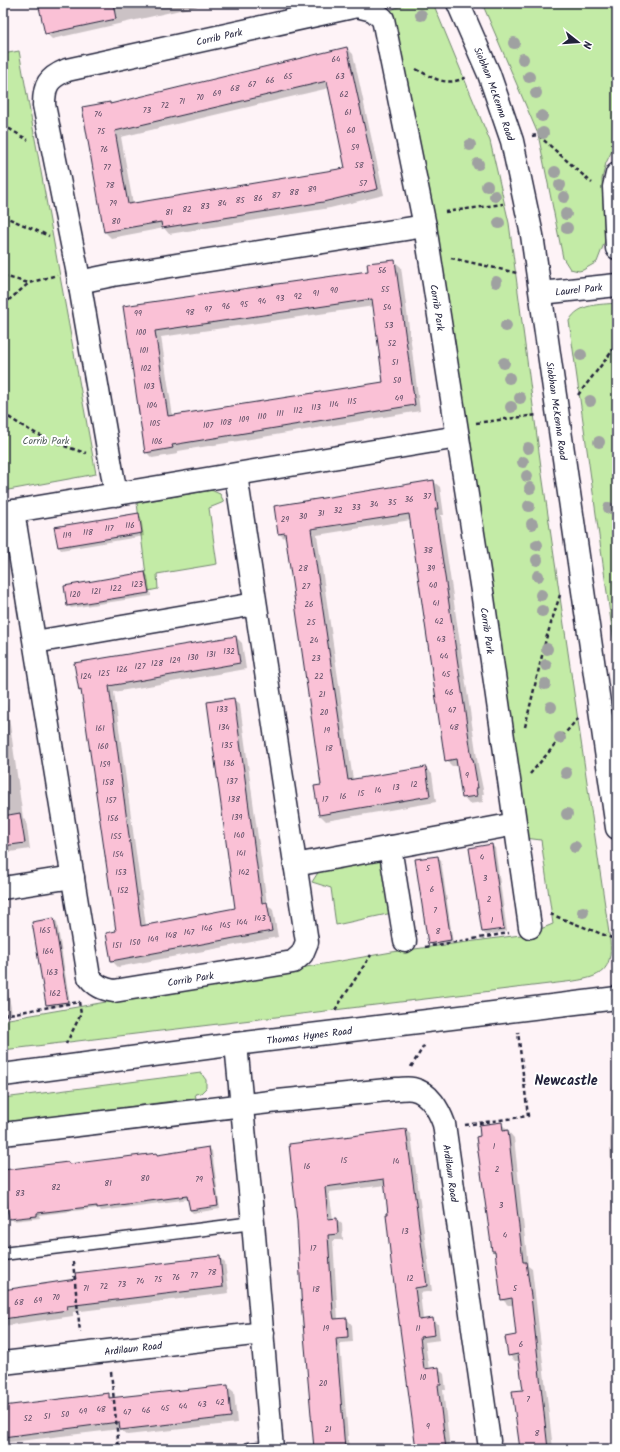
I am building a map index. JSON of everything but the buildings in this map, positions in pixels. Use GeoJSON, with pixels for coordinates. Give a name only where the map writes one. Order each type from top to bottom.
{"type":"FeatureCollection","features":[{"type":"Feature","properties":{"kind":"street","name":"Siobhan McKenna Road"},"geometry":{"type":"LineString","coordinates":[[458,3],[489,74],[512,141],[532,235],[542,293],[617,828]]}},
{"type":"Feature","properties":{"kind":"street","name":"Corrib Park"},"geometry":{"type":"LineString","coordinates":[[116,495],[78,276],[44,105],[44,93],[47,83],[54,76],[66,70],[357,6],[373,10],[383,19],[429,255],[466,431],[511,796],[527,906],[521,930]]}},
{"type":"Feature","properties":{"kind":"street"},"geometry":{"type":"LineString","coordinates":[[617,174],[614,196],[617,248]]}},
{"type":"Feature","properties":{"kind":"street"},"geometry":{"type":"LineString","coordinates":[[78,276],[113,275],[423,219]]}},
{"type":"Feature","properties":{"kind":"street","name":"Laurel Park"},"geometry":{"type":"LineString","coordinates":[[542,293],[617,285]]}},
{"type":"Feature","properties":{"kind":"street","name":"Corrib Park"},"geometry":{"type":"LineString","coordinates":[[236,474],[307,942],[300,958],[293,962],[114,990],[100,987],[89,977],[35,642],[8,512],[236,474],[466,431]]}},
{"type":"Feature","properties":{"kind":"street"},"geometry":{"type":"LineString","coordinates":[[35,642],[255,604]]}},
{"type":"Feature","properties":{"kind":"street"},"geometry":{"type":"LineString","coordinates":[[295,865],[515,824]]}},
{"type":"Feature","properties":{"kind":"street"},"geometry":{"type":"LineString","coordinates":[[390,847],[415,944]]}},
{"type":"Feature","properties":{"kind":"street"},"geometry":{"type":"LineString","coordinates":[[3,888],[73,877]]}},
{"type":"Feature","properties":{"kind":"street","name":"Thomas Hynes Road"},"geometry":{"type":"LineString","coordinates":[[3,1075],[236,1044],[617,998]]}},
{"type":"Feature","properties":{"kind":"street"},"geometry":{"type":"LineString","coordinates":[[236,1044],[263,1333],[272,1448]]}},
{"type":"Feature","properties":{"kind":"street","name":"Ardilaun Road"},"geometry":{"type":"LineString","coordinates":[[3,1134],[241,1106],[414,1089],[435,1104],[444,1124],[489,1441]]}},
{"type":"Feature","properties":{"kind":"street","name":"Ardilaun Road"},"geometry":{"type":"LineString","coordinates":[[3,1363],[263,1333]]}},
{"type":"Feature","properties":{"kind":"lane"},"geometry":{"type":"LineString","coordinates":[[3,1254],[253,1223]]}},
{"type":"Feature","properties":{"kind":"lane"},"geometry":{"type":"LineString","coordinates":[[249,1449],[272,1448]]}},
{"type":"Feature","properties":{"kind":"path"},"geometry":{"type":"LineString","coordinates":[[390,57],[439,80],[456,82],[467,76]]}},
{"type":"Feature","properties":{"kind":"path"},"geometry":{"type":"LineString","coordinates":[[530,137],[538,135],[582,176],[604,192],[614,196]]}},
{"type":"Feature","properties":{"kind":"path"},"geometry":{"type":"LineString","coordinates":[[423,219],[451,212],[508,204]]}},
{"type":"Feature","properties":{"kind":"path"},"geometry":{"type":"LineString","coordinates":[[429,255],[455,258],[520,273]]}},
{"type":"Feature","properties":{"kind":"path"},"geometry":{"type":"LineString","coordinates":[[3,276],[29,283],[78,276]]}},
{"type":"Feature","properties":{"kind":"path"},"geometry":{"type":"LineString","coordinates":[[3,305],[29,283]]}},
{"type":"Feature","properties":{"kind":"path"},"geometry":{"type":"LineString","coordinates":[[576,397],[617,345]]}},
{"type":"Feature","properties":{"kind":"path"},"geometry":{"type":"LineString","coordinates":[[3,413],[31,432],[58,444],[87,453],[109,455]]}},
{"type":"Feature","properties":{"kind":"path"},"geometry":{"type":"LineString","coordinates":[[466,431],[538,415]]}},
{"type":"Feature","properties":{"kind":"path"},"geometry":{"type":"LineString","coordinates":[[524,728],[546,639],[563,588]]}},
{"type":"Feature","properties":{"kind":"path"},"geometry":{"type":"LineString","coordinates":[[511,796],[581,715]]}},
{"type":"Feature","properties":{"kind":"path"},"geometry":{"type":"LineString","coordinates":[[527,906],[612,938]]}},
{"type":"Feature","properties":{"kind":"path"},"geometry":{"type":"LineString","coordinates":[[415,944],[521,930]]}},
{"type":"Feature","properties":{"kind":"path"},"geometry":{"type":"LineString","coordinates":[[332,1014],[371,955]]}},
{"type":"Feature","properties":{"kind":"path"},"geometry":{"type":"LineString","coordinates":[[3,1016],[79,1002],[81,1014],[65,1046]]}},
{"type":"Feature","properties":{"kind":"path"},"geometry":{"type":"LineString","coordinates":[[462,1125],[528,1116],[518,1032]]}},
{"type":"Feature","properties":{"kind":"path"},"geometry":{"type":"LineString","coordinates":[[411,1068],[426,1043]]}},
{"type":"Feature","properties":{"kind":"path"},"geometry":{"type":"LineString","coordinates":[[71,1245],[80,1334]]}},
{"type":"Feature","properties":{"kind":"path"},"geometry":{"type":"LineString","coordinates":[[111,1370],[119,1449]]}},
{"type":"Feature","properties":{"kind":"green space"},"geometry":{"type":"Polygon","coordinates":[[[408,3],[433,3],[490,141],[509,223],[541,467],[610,940],[607,966],[598,974],[574,981],[3,1050],[3,1020],[392,952],[528,934],[553,924],[541,840],[525,838],[386,12],[408,3]]]}},
{"type":"Feature","properties":{"kind":"green space"},"geometry":{"type":"Polygon","coordinates":[[[482,3],[617,3],[617,140],[606,163],[602,179],[605,241],[597,262],[583,270],[579,271],[570,269],[563,258],[538,134],[482,3]]]}},
{"type":"Feature","properties":{"kind":"green space","name":"Corrib Park"},"geometry":{"type":"Polygon","coordinates":[[[19,51],[96,474],[3,491],[3,54],[19,51]]]}},
{"type":"Feature","properties":{"kind":"green space"},"geometry":{"type":"Polygon","coordinates":[[[617,303],[617,664],[569,321],[573,315],[584,308],[617,303]]]}},
{"type":"Feature","properties":{"kind":"green space"},"geometry":{"type":"Polygon","coordinates":[[[211,490],[220,494],[224,502],[209,508],[217,564],[157,574],[158,589],[148,591],[137,503],[211,490]]]}},
{"type":"Feature","properties":{"kind":"green space"},"geometry":{"type":"Polygon","coordinates":[[[383,859],[392,913],[336,925],[331,888],[312,882],[319,871],[383,859]]]}},
{"type":"Feature","properties":{"kind":"green space"},"geometry":{"type":"Polygon","coordinates":[[[201,1073],[206,1080],[206,1088],[201,1093],[195,1094],[196,1098],[3,1123],[3,1098],[201,1073]]]}},
{"type":"Feature","properties":{"kind":"district","name":"Newcastle"},"geometry":{"type":"Point","coordinates":[566,1080]}}]}
